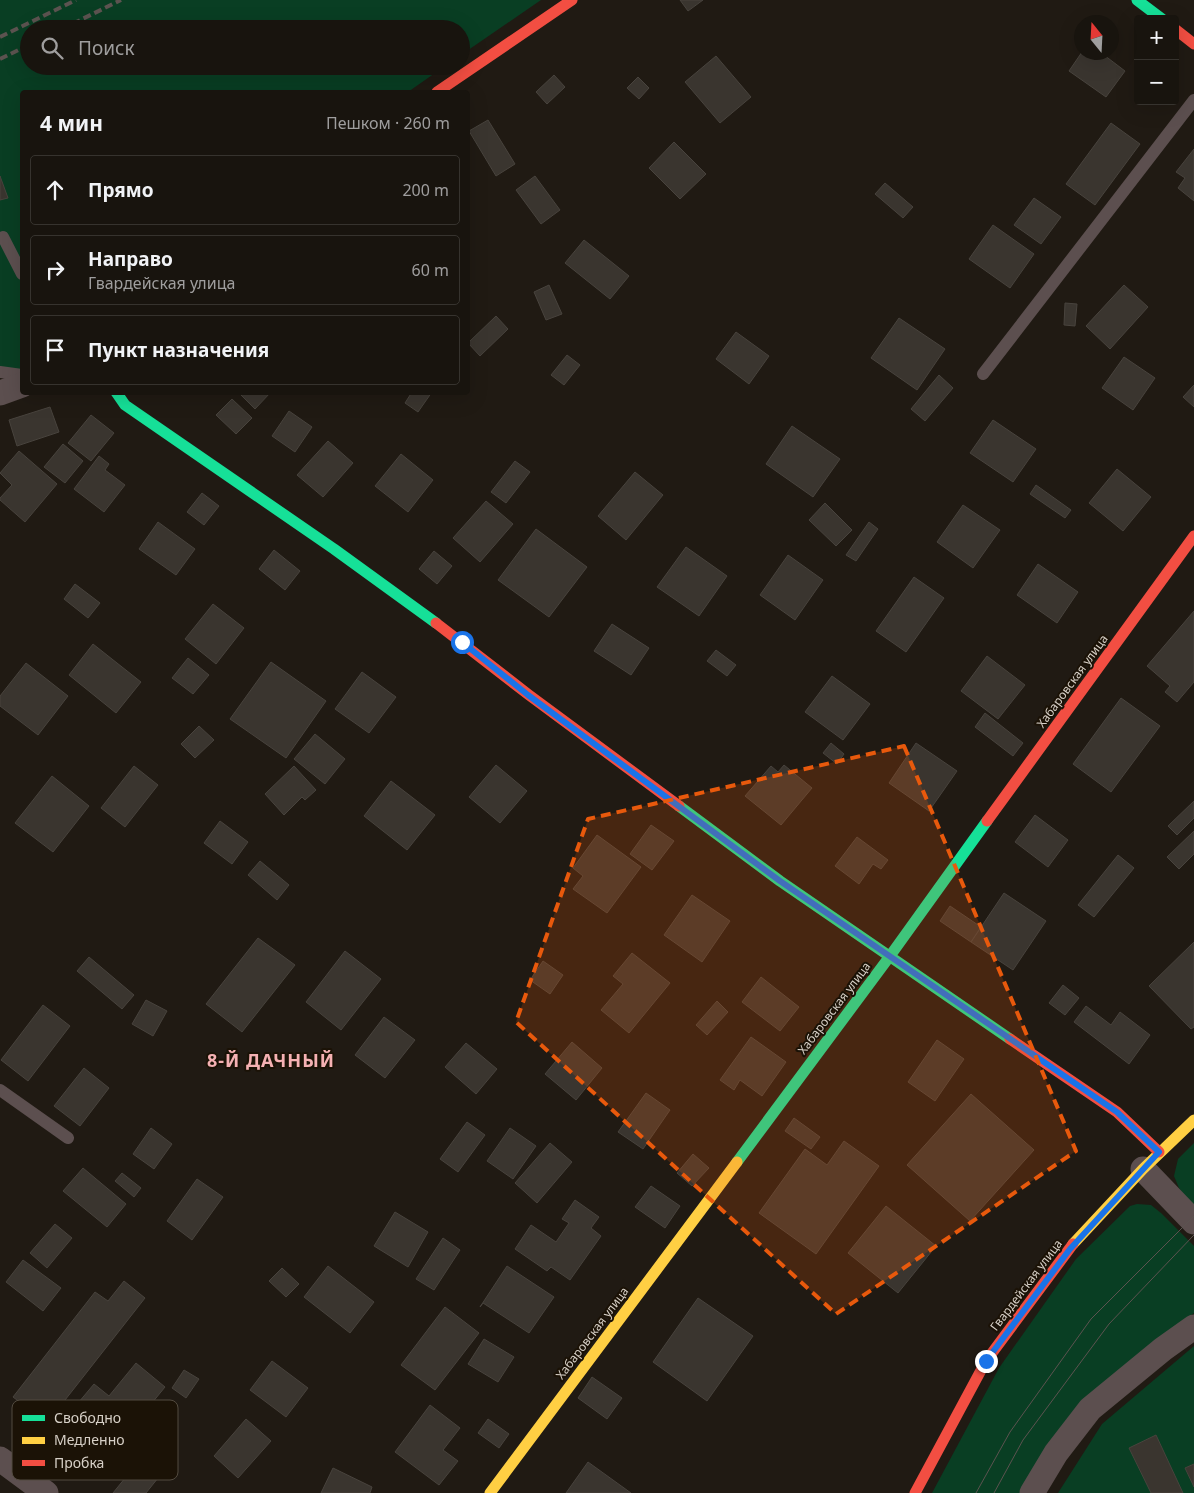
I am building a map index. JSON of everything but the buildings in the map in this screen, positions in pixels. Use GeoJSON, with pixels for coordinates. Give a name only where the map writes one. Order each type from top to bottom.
{"type":"FeatureCollection","features":[{"type":"Feature","properties":{"kind":"main road"},"geometry":{"type":"LineString","coordinates":[[470,70],[572,0]]}},
{"type":"Feature","properties":{"kind":"main road"},"geometry":{"type":"LineString","coordinates":[[1137,0],[1157,15]]}},
{"type":"Feature","properties":{"kind":"main road"},"geometry":{"type":"LineString","coordinates":[[1179,32],[1194,44]]}},
{"type":"Feature","properties":{"kind":"main road"},"geometry":{"type":"LineString","coordinates":[[440,90],[462,75]]}},
{"type":"Feature","properties":{"kind":"main road"},"geometry":{"type":"LineString","coordinates":[[118,395],[125,405],[334,549],[462,642],[528,695],[780,881],[1117,1112],[1151,1160]]}},
{"type":"Feature","properties":{"kind":"main road","name":"Хабаровская улица"},"geometry":{"type":"LineString","coordinates":[[490,1493],[890,956],[1194,536]]}},
{"type":"Feature","properties":{"kind":"main road","name":"Гвардейская улица"},"geometry":{"type":"LineString","coordinates":[[915,1493],[986,1361],[1070,1249],[1151,1160],[1194,1120]]}},
{"type":"Feature","properties":{"kind":"street"},"geometry":{"type":"LineString","coordinates":[[0,393],[20,386]]}},
{"type":"Feature","properties":{"kind":"street"},"geometry":{"type":"LineString","coordinates":[[1151,1160],[1194,1222]]}},
{"type":"Feature","properties":{"kind":"street"},"geometry":{"type":"LineString","coordinates":[[1032,1493],[1056,1453],[1090,1409],[1163,1349],[1194,1327]]}},
{"type":"Feature","properties":{"kind":"street"},"geometry":{"type":"LineString","coordinates":[[0,1459],[12,1468]]}},
{"type":"Feature","properties":{"kind":"street"},"geometry":{"type":"LineString","coordinates":[[28,1480],[46,1493]]}},
{"type":"Feature","properties":{"kind":"lane"},"geometry":{"type":"LineString","coordinates":[[984,374],[1194,100]]}},
{"type":"Feature","properties":{"kind":"lane"},"geometry":{"type":"LineString","coordinates":[[3,237],[20,270]]}},
{"type":"Feature","properties":{"kind":"lane"},"geometry":{"type":"LineString","coordinates":[[0,372],[20,375]]}},
{"type":"Feature","properties":{"kind":"lane"},"geometry":{"type":"LineString","coordinates":[[0,1090],[68,1138]]}},
{"type":"Feature","properties":{"kind":"highlighted area"},"geometry":{"type":"Polygon","coordinates":[[[904,746],[1076,1151],[836,1314],[516,1022],[588,819],[904,746]]]}},
{"type":"Feature","properties":{"kind":"green space"},"geometry":{"type":"Polygon","coordinates":[[[0,0],[541,0],[470,49],[470,20],[20,20],[20,75],[432,75],[411,90],[20,90],[20,369],[0,378],[0,0]]]}},
{"type":"Feature","properties":{"kind":"green space"},"geometry":{"type":"Polygon","coordinates":[[[1194,1143],[1194,1206],[1179,1188],[1174,1176],[1178,1159],[1194,1143]]]}},
{"type":"Feature","properties":{"kind":"green space"},"geometry":{"type":"Polygon","coordinates":[[[1137,1204],[1151,1205],[1194,1246],[1194,1313],[1154,1345],[1032,1493],[932,1493],[999,1368],[1076,1259],[1130,1206],[1137,1204]]]}},
{"type":"Feature","properties":{"kind":"green space"},"geometry":{"type":"Polygon","coordinates":[[[1194,1346],[1194,1493],[1058,1493],[1102,1424],[1194,1346]]]}},
{"type":"Feature","properties":{"kind":"tram line"},"geometry":{"type":"LineString","coordinates":[[976,1493],[1010,1432],[1091,1319],[1194,1216]]}},
{"type":"Feature","properties":{"kind":"tram line"},"geometry":{"type":"LineString","coordinates":[[994,1493],[1023,1440],[1109,1324],[1194,1235]]}},
{"type":"Feature","properties":{"kind":"railway"},"geometry":{"type":"LineString","coordinates":[[35,20],[76,0]]}},
{"type":"Feature","properties":{"kind":"railway"},"geometry":{"type":"LineString","coordinates":[[80,20],[121,0]]}},
{"type":"Feature","properties":{"kind":"railway"},"geometry":{"type":"LineString","coordinates":[[0,37],[20,27]]}},
{"type":"Feature","properties":{"kind":"railway"},"geometry":{"type":"LineString","coordinates":[[0,59],[20,49]]}},
{"type":"Feature","properties":{"kind":"traffic: fast"},"geometry":{"type":"LineString","coordinates":[[1137,0],[1157,15]]}},
{"type":"Feature","properties":{"kind":"traffic: fast"},"geometry":{"type":"LineString","coordinates":[[118,395],[125,405],[334,549],[436,623]]}},
{"type":"Feature","properties":{"kind":"traffic: fast"},"geometry":{"type":"LineString","coordinates":[[679,806],[780,881],[1010,1039]]}},
{"type":"Feature","properties":{"kind":"traffic: fast"},"geometry":{"type":"LineString","coordinates":[[737,1162],[890,956],[987,821]]}},
{"type":"Feature","properties":{"kind":"traffic: slow"},"geometry":{"type":"LineString","coordinates":[[1073,1244],[1143,1169],[1194,1120]]}},
{"type":"Feature","properties":{"kind":"traffic: slow"},"geometry":{"type":"LineString","coordinates":[[490,1493],[737,1162]]}},
{"type":"Feature","properties":{"kind":"traffic: jam"},"geometry":{"type":"LineString","coordinates":[[470,70],[572,0]]}},
{"type":"Feature","properties":{"kind":"traffic: jam"},"geometry":{"type":"LineString","coordinates":[[1179,32],[1194,44]]}},
{"type":"Feature","properties":{"kind":"traffic: jam"},"geometry":{"type":"LineString","coordinates":[[440,90],[462,75]]}},
{"type":"Feature","properties":{"kind":"traffic: jam"},"geometry":{"type":"LineString","coordinates":[[987,821],[1194,536]]}},
{"type":"Feature","properties":{"kind":"traffic: jam"},"geometry":{"type":"LineString","coordinates":[[436,623],[529,695],[679,806]]}},
{"type":"Feature","properties":{"kind":"traffic: jam"},"geometry":{"type":"LineString","coordinates":[[1010,1039],[1117,1112],[1159,1152]]}},
{"type":"Feature","properties":{"kind":"traffic: jam"},"geometry":{"type":"LineString","coordinates":[[915,1493],[986,1361],[1073,1244]]}},
{"type":"Feature","properties":{"kind":"district","name":"8-Й ДАЧНЫЙ"},"geometry":{"type":"Point","coordinates":[271,1060]}},
{"type":"Feature","properties":{"kind":"route"},"geometry":{"type":"LineString","coordinates":[[462,642],[528,695],[780,881],[1117,1112],[1159,1152],[1070,1249],[986,1361]]}}]}
